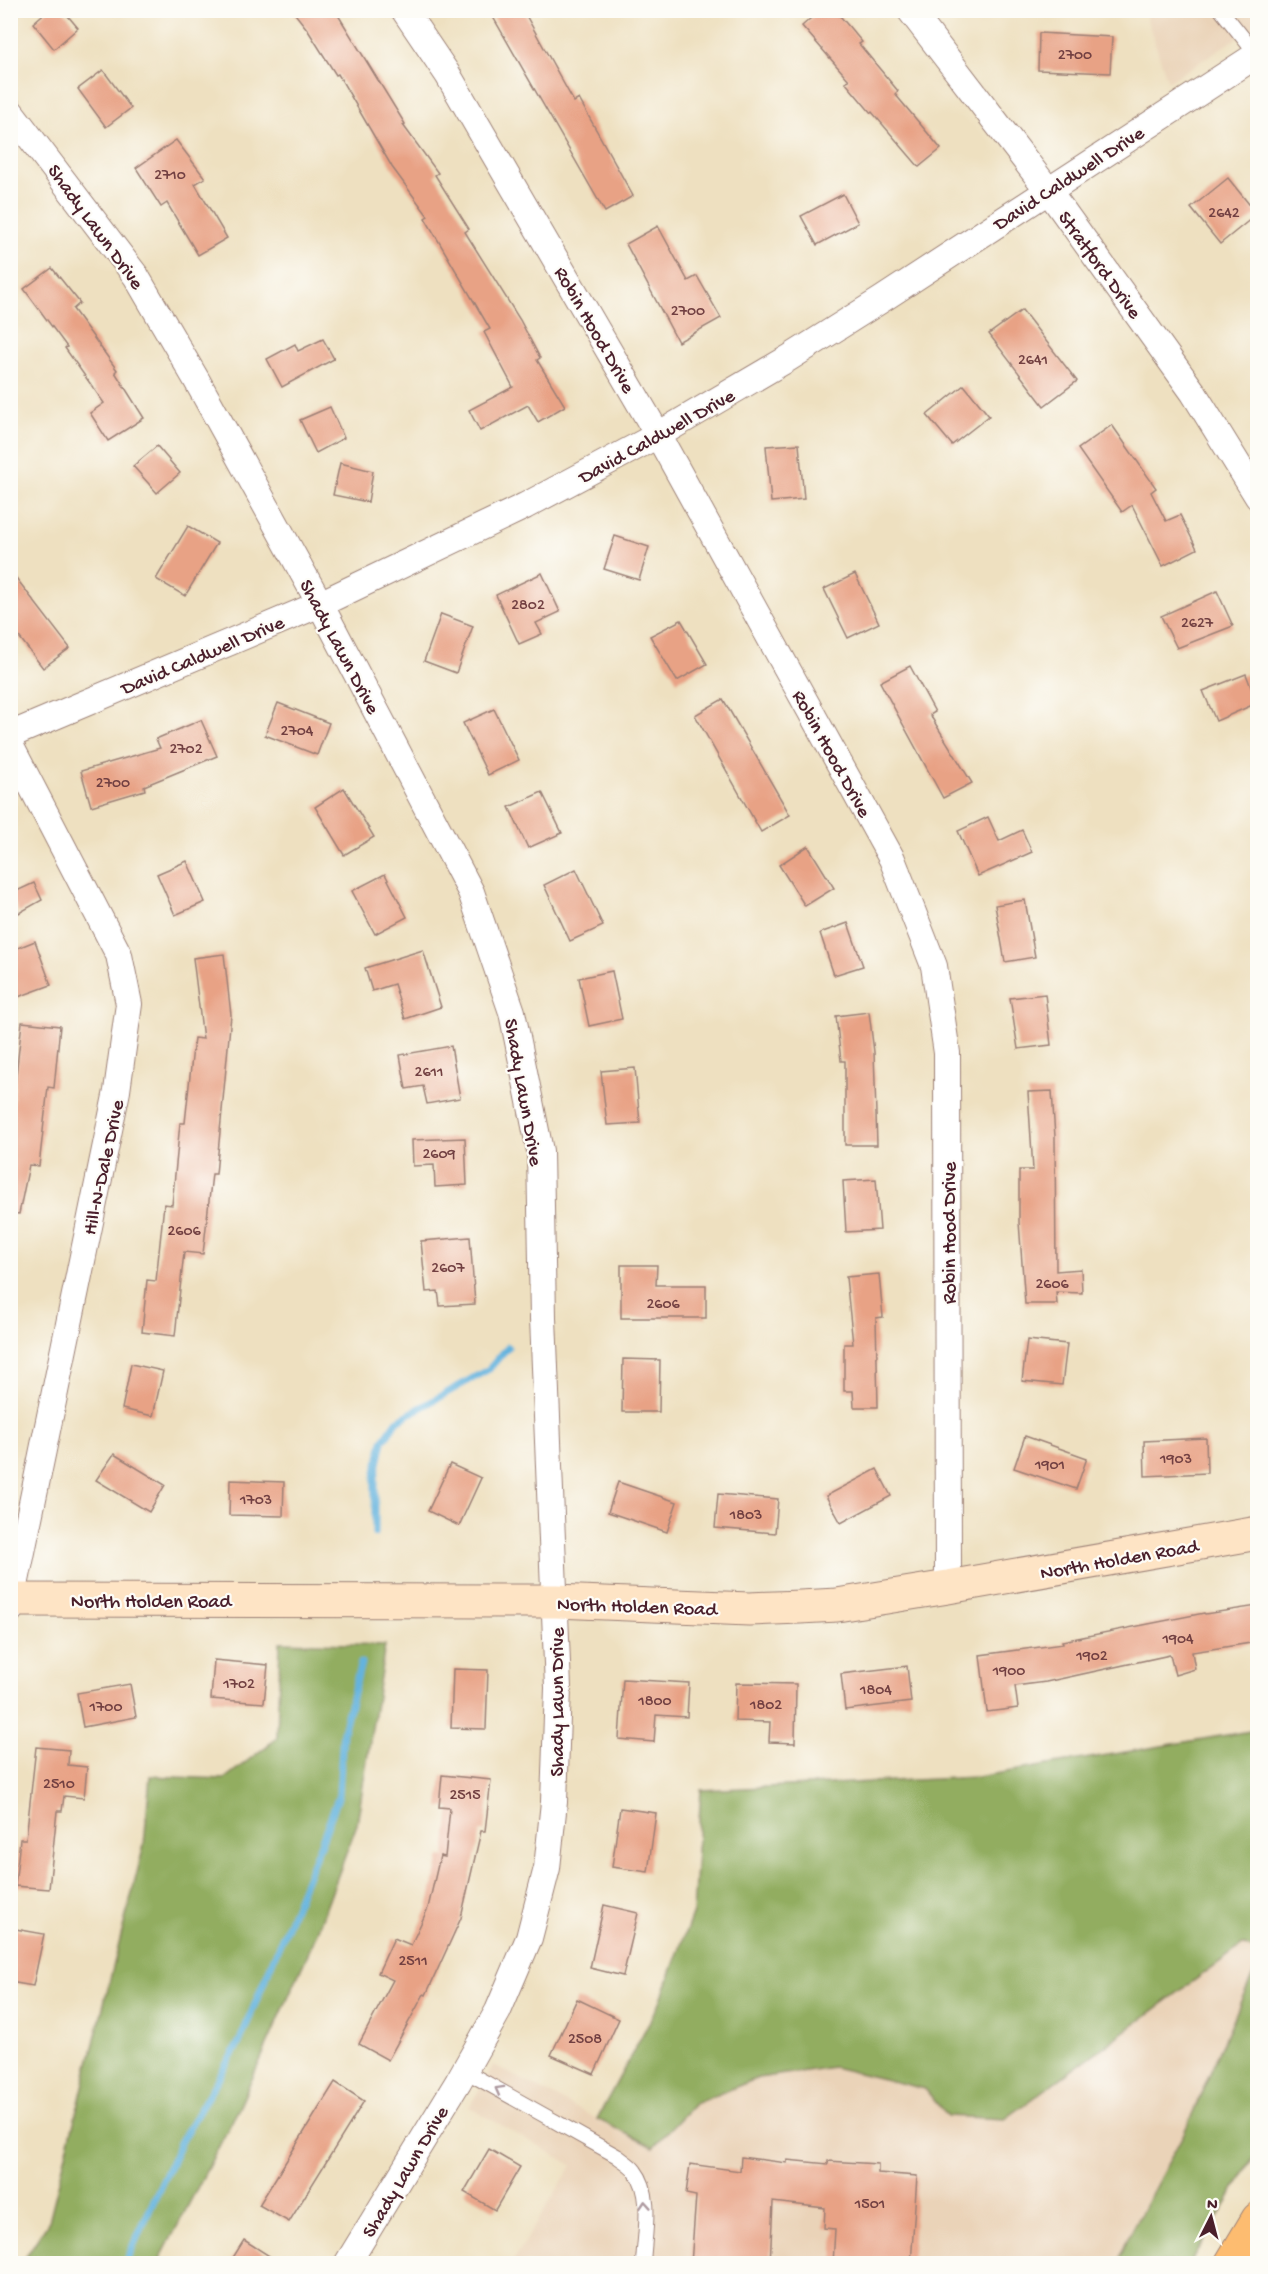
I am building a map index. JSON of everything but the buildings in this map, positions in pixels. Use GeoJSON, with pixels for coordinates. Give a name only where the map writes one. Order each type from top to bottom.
{"type":"FeatureCollection","features":[{"type":"Feature","properties":{"kind":"main road","name":"North Holden Road"},"geometry":{"type":"LineString","coordinates":[[11,1603],[556,1601],[769,1608],[837,1605],[1257,1533]]}},
{"type":"Feature","properties":{"kind":"main road"},"geometry":{"type":"LineString","coordinates":[[1231,2264],[1257,2219]]}},
{"type":"Feature","properties":{"kind":"street","name":"Robin Hood Drive"},"geometry":{"type":"LineString","coordinates":[[404,10],[448,75],[658,435],[892,859],[934,966],[947,1053],[948,1587]]}},
{"type":"Feature","properties":{"kind":"street","name":"Stratford Drive"},"geometry":{"type":"LineString","coordinates":[[910,10],[1048,190],[1193,392],[1257,497]]}},
{"type":"Feature","properties":{"kind":"street","name":"David Caldwell Drive"},"geometry":{"type":"LineString","coordinates":[[10,735],[320,604],[525,506],[658,435],[798,352],[1257,54]]}},
{"type":"Feature","properties":{"kind":"street","name":"Shady Lawn Drive"},"geometry":{"type":"LineString","coordinates":[[10,111],[136,276],[196,379],[320,604],[471,892],[512,1012],[540,1151],[543,1318],[558,1688],[555,1802],[547,1868],[529,1938],[498,2011],[465,2070],[347,2264]]}},
{"type":"Feature","properties":{"kind":"street","name":"Hill-N-Dale Drive"},"geometry":{"type":"LineString","coordinates":[[10,745],[119,955],[129,1004],[115,1103],[11,1603]]}},
{"type":"Feature","properties":{"kind":"lane"},"geometry":{"type":"LineString","coordinates":[[1221,10],[1257,54]]}},
{"type":"Feature","properties":{"kind":"lane"},"geometry":{"type":"LineString","coordinates":[[465,2070],[617,2156],[635,2170],[643,2186],[646,2208],[643,2264]]}},
{"type":"Feature","properties":{"kind":"shaded area"},"geometry":{"type":"Polygon","coordinates":[[[1144,11],[1257,11],[1257,25],[1168,82],[1144,11]]]}},
{"type":"Feature","properties":{"kind":"shaded area"},"geometry":{"type":"Polygon","coordinates":[[[1257,1919],[1257,2152],[1190,2263],[512,2263],[572,2165],[469,2107],[494,2065],[597,2119],[660,2002],[1257,1919]]]}},
{"type":"Feature","properties":{"kind":"green space"},"geometry":{"type":"Polygon","coordinates":[[[280,1642],[385,1645],[357,1824],[314,1940],[239,2108],[158,2263],[22,2263],[49,2221],[144,1845],[150,1776],[224,1779],[277,1738],[280,1642]]]}},
{"type":"Feature","properties":{"kind":"green space"},"geometry":{"type":"Polygon","coordinates":[[[1257,1730],[1257,1952],[1243,1945],[1005,2119],[947,2116],[925,2089],[833,2067],[758,2078],[694,2104],[653,2147],[597,2119],[660,2002],[693,1912],[701,1790],[977,1777],[1257,1730]]]}},
{"type":"Feature","properties":{"kind":"green space"},"geometry":{"type":"Polygon","coordinates":[[[1257,1965],[1257,2152],[1190,2263],[1118,2263],[1128,2238],[1184,2133],[1257,1965]]]}},
{"type":"Feature","properties":{"kind":"waterway"},"geometry":{"type":"LineString","coordinates":[[375,1533],[375,1477],[383,1441],[397,1421],[489,1369],[508,1347]]}},
{"type":"Feature","properties":{"kind":"waterway"},"geometry":{"type":"LineString","coordinates":[[125,2264],[181,2141],[239,2043],[321,1843],[339,1795],[343,1731],[361,1663]]}}]}
